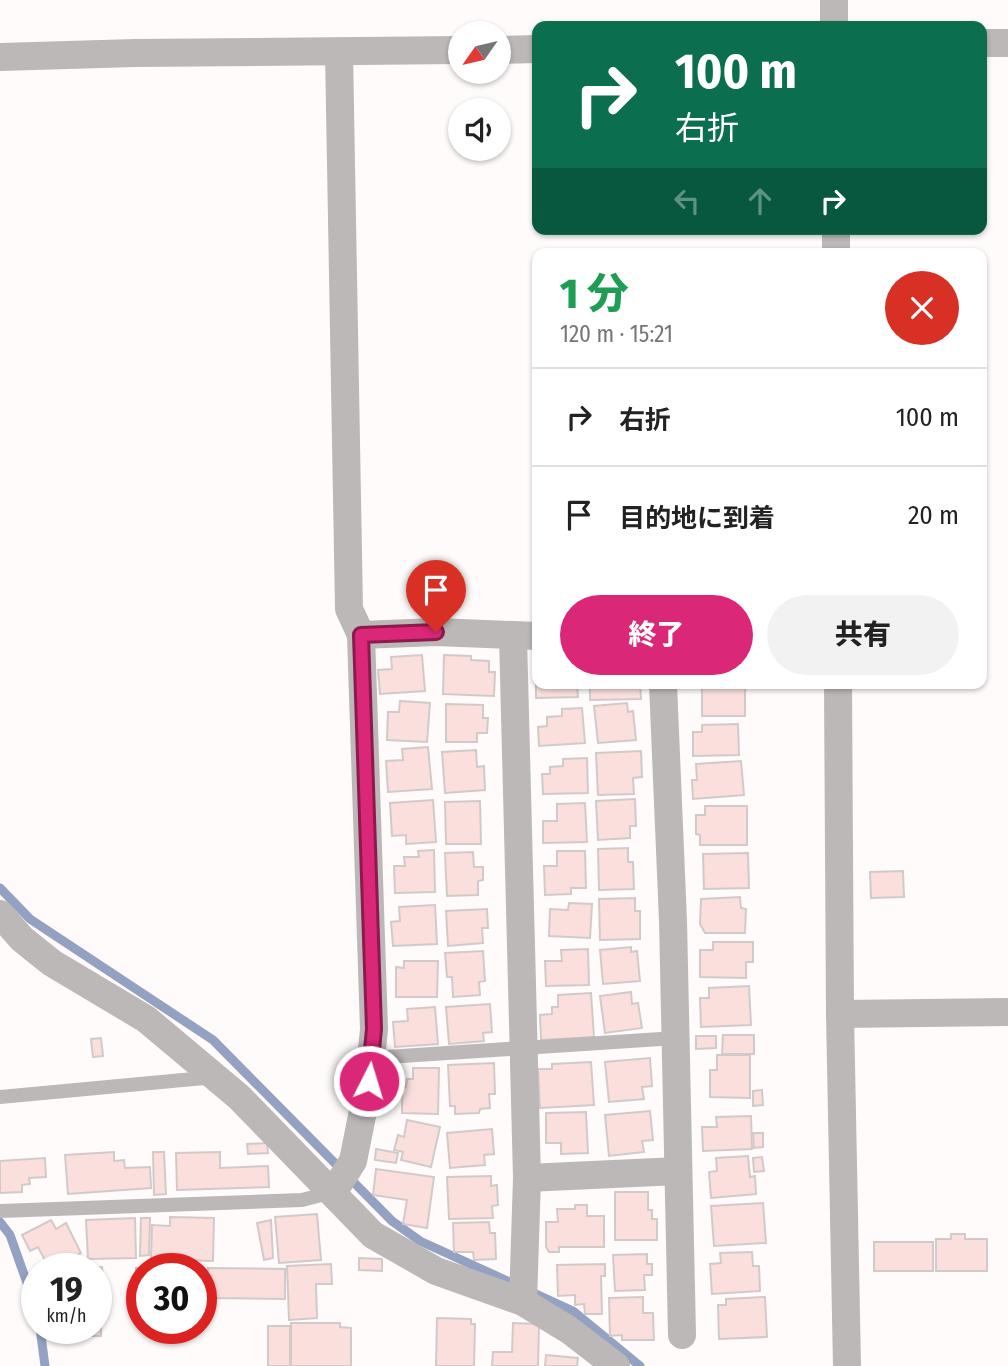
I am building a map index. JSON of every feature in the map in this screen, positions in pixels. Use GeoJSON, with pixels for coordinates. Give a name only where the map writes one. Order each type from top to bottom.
{"type":"FeatureCollection","features":[{"type":"Feature","properties":{"kind":"street"},"geometry":{"type":"LineString","coordinates":[[834,0],[834,21]]}},
{"type":"Feature","properties":{"kind":"street"},"geometry":{"type":"LineString","coordinates":[[987,43],[1008,43]]}},
{"type":"Feature","properties":{"kind":"street"},"geometry":{"type":"LineString","coordinates":[[511,50],[532,49]]}},
{"type":"Feature","properties":{"kind":"street"},"geometry":{"type":"LineString","coordinates":[[0,57],[448,50]]}},
{"type":"Feature","properties":{"kind":"street"},"geometry":{"type":"LineString","coordinates":[[334,1191],[353,1161],[374,1029],[361,635],[349,609],[339,52]]}},
{"type":"Feature","properties":{"kind":"street"},"geometry":{"type":"LineString","coordinates":[[361,635],[436,632],[525,636],[524,1049],[527,1178],[523,1302]]}},
{"type":"Feature","properties":{"kind":"street"},"geometry":{"type":"LineString","coordinates":[[663,689],[676,1038],[682,1335]]}},
{"type":"Feature","properties":{"kind":"street"},"geometry":{"type":"LineString","coordinates":[[838,689],[840,1014],[847,1366]]}},
{"type":"Feature","properties":{"kind":"street"},"geometry":{"type":"LineString","coordinates":[[0,914],[22,939],[52,963],[146,1019],[239,1097],[334,1191],[373,1235],[436,1271],[523,1302],[569,1330],[616,1366]]}},
{"type":"Feature","properties":{"kind":"street"},"geometry":{"type":"LineString","coordinates":[[840,1014],[1008,1012]]}},
{"type":"Feature","properties":{"kind":"street"},"geometry":{"type":"LineString","coordinates":[[527,1178],[678,1171]]}},
{"type":"Feature","properties":{"kind":"lane"},"geometry":{"type":"LineString","coordinates":[[371,1058],[676,1038]]}},
{"type":"Feature","properties":{"kind":"lane"},"geometry":{"type":"LineString","coordinates":[[0,1097],[215,1077]]}},
{"type":"Feature","properties":{"kind":"lane"},"geometry":{"type":"LineString","coordinates":[[0,1210],[302,1200],[334,1191]]}},
{"type":"Feature","properties":{"kind":"building"},"geometry":{"type":"Polygon","coordinates":[[[422,655],[425,691],[380,694],[378,670],[392,669],[391,657],[422,655]]]}},
{"type":"Feature","properties":{"kind":"building"},"geometry":{"type":"Polygon","coordinates":[[[444,655],[471,656],[471,660],[489,661],[489,672],[495,672],[494,696],[443,694],[444,655]]]}},
{"type":"Feature","properties":{"kind":"building"},"geometry":{"type":"Polygon","coordinates":[[[536,689],[577,689],[578,697],[536,698],[536,689]]]}},
{"type":"Feature","properties":{"kind":"building"},"geometry":{"type":"Polygon","coordinates":[[[590,689],[640,689],[641,699],[590,700],[590,689]]]}},
{"type":"Feature","properties":{"kind":"building"},"geometry":{"type":"Polygon","coordinates":[[[702,689],[745,689],[745,716],[702,716],[702,689]]]}},
{"type":"Feature","properties":{"kind":"building"},"geometry":{"type":"Polygon","coordinates":[[[400,701],[430,703],[427,742],[387,740],[388,712],[399,712],[400,701]]]}},
{"type":"Feature","properties":{"kind":"building"},"geometry":{"type":"Polygon","coordinates":[[[627,703],[628,712],[633,711],[636,740],[598,743],[594,706],[627,703]]]}},
{"type":"Feature","properties":{"kind":"building"},"geometry":{"type":"Polygon","coordinates":[[[446,704],[483,705],[483,718],[488,718],[487,733],[477,733],[477,742],[446,742],[446,704]]]}},
{"type":"Feature","properties":{"kind":"building"},"geometry":{"type":"Polygon","coordinates":[[[582,708],[585,743],[539,746],[538,727],[547,726],[547,717],[562,716],[562,709],[582,708]]]}},
{"type":"Feature","properties":{"kind":"building"},"geometry":{"type":"Polygon","coordinates":[[[738,724],[739,755],[693,756],[693,732],[702,732],[702,725],[738,724]]]}},
{"type":"Feature","properties":{"kind":"building"},"geometry":{"type":"Polygon","coordinates":[[[428,747],[432,789],[388,792],[386,761],[403,760],[402,749],[428,747]]]}},
{"type":"Feature","properties":{"kind":"building"},"geometry":{"type":"Polygon","coordinates":[[[476,750],[477,767],[484,766],[485,790],[445,793],[442,752],[476,750]]]}},
{"type":"Feature","properties":{"kind":"building"},"geometry":{"type":"Polygon","coordinates":[[[641,751],[642,777],[633,778],[634,794],[598,795],[596,753],[641,751]]]}},
{"type":"Feature","properties":{"kind":"building"},"geometry":{"type":"Polygon","coordinates":[[[587,758],[588,793],[543,794],[542,774],[550,774],[550,767],[563,766],[563,759],[587,758]]]}},
{"type":"Feature","properties":{"kind":"building"},"geometry":{"type":"Polygon","coordinates":[[[741,761],[744,795],[693,799],[692,780],[697,780],[696,764],[741,761]]]}},
{"type":"Feature","properties":{"kind":"building"},"geometry":{"type":"Polygon","coordinates":[[[635,799],[636,826],[630,826],[630,838],[598,840],[596,801],[635,799]]]}},
{"type":"Feature","properties":{"kind":"building"},"geometry":{"type":"Polygon","coordinates":[[[433,800],[436,842],[406,844],[406,835],[392,836],[390,803],[433,800]]]}},
{"type":"Feature","properties":{"kind":"building"},"geometry":{"type":"Polygon","coordinates":[[[480,801],[481,844],[446,844],[445,802],[480,801]]]}},
{"type":"Feature","properties":{"kind":"building"},"geometry":{"type":"Polygon","coordinates":[[[585,803],[587,842],[543,843],[543,821],[557,821],[557,804],[585,803]]]}},
{"type":"Feature","properties":{"kind":"building"},"geometry":{"type":"Polygon","coordinates":[[[705,806],[747,806],[747,845],[700,845],[700,835],[696,834],[696,815],[705,815],[705,806]]]}},
{"type":"Feature","properties":{"kind":"building"},"geometry":{"type":"Polygon","coordinates":[[[628,848],[628,862],[633,862],[634,889],[599,890],[598,849],[628,848]]]}},
{"type":"Feature","properties":{"kind":"building"},"geometry":{"type":"Polygon","coordinates":[[[434,850],[435,892],[395,893],[394,866],[405,866],[404,857],[419,857],[418,851],[434,850]]]}},
{"type":"Feature","properties":{"kind":"building"},"geometry":{"type":"Polygon","coordinates":[[[557,851],[585,851],[586,888],[571,888],[571,894],[545,895],[544,866],[557,866],[557,851]]]}},
{"type":"Feature","properties":{"kind":"building"},"geometry":{"type":"Polygon","coordinates":[[[473,852],[474,867],[483,867],[483,880],[478,881],[478,895],[447,896],[445,853],[473,852]]]}},
{"type":"Feature","properties":{"kind":"building"},"geometry":{"type":"Polygon","coordinates":[[[748,853],[749,888],[704,889],[703,854],[748,853]]]}},
{"type":"Feature","properties":{"kind":"building"},"geometry":{"type":"Polygon","coordinates":[[[903,871],[904,897],[871,898],[870,872],[903,871]]]}},
{"type":"Feature","properties":{"kind":"building"},"geometry":{"type":"Polygon","coordinates":[[[740,897],[741,908],[746,909],[745,933],[705,933],[700,924],[701,899],[740,897]]]}},
{"type":"Feature","properties":{"kind":"building"},"geometry":{"type":"Polygon","coordinates":[[[635,898],[635,911],[640,911],[640,939],[600,940],[599,899],[635,898]]]}},
{"type":"Feature","properties":{"kind":"building"},"geometry":{"type":"Polygon","coordinates":[[[569,903],[592,904],[590,938],[549,936],[550,909],[568,910],[569,903]]]}},
{"type":"Feature","properties":{"kind":"building"},"geometry":{"type":"Polygon","coordinates":[[[435,905],[437,944],[393,946],[391,922],[400,921],[399,907],[435,905]]]}},
{"type":"Feature","properties":{"kind":"building"},"geometry":{"type":"Polygon","coordinates":[[[487,909],[488,928],[482,928],[483,943],[448,946],[446,911],[487,909]]]}},
{"type":"Feature","properties":{"kind":"building"},"geometry":{"type":"Polygon","coordinates":[[[713,942],[753,942],[753,962],[746,962],[746,978],[700,977],[700,950],[713,950],[713,942]]]}},
{"type":"Feature","properties":{"kind":"building"},"geometry":{"type":"Polygon","coordinates":[[[631,947],[631,952],[637,951],[640,981],[603,984],[600,950],[631,947]]]}},
{"type":"Feature","properties":{"kind":"building"},"geometry":{"type":"Polygon","coordinates":[[[588,949],[589,985],[546,986],[545,961],[562,961],[561,950],[588,949]]]}},
{"type":"Feature","properties":{"kind":"building"},"geometry":{"type":"Polygon","coordinates":[[[483,951],[485,981],[479,982],[480,995],[453,997],[452,977],[447,977],[445,953],[483,951]]]}},
{"type":"Feature","properties":{"kind":"building"},"geometry":{"type":"Polygon","coordinates":[[[404,961],[438,961],[437,997],[396,997],[396,967],[404,968],[404,961]]]}},
{"type":"Feature","properties":{"kind":"building"},"geometry":{"type":"Polygon","coordinates":[[[749,986],[751,1025],[701,1027],[700,998],[709,998],[709,988],[749,986]]]}},
{"type":"Feature","properties":{"kind":"building"},"geometry":{"type":"Polygon","coordinates":[[[631,992],[632,1004],[638,1003],[642,1028],[605,1033],[600,996],[631,992]]]}},
{"type":"Feature","properties":{"kind":"building"},"geometry":{"type":"Polygon","coordinates":[[[591,993],[594,1037],[541,1040],[540,1015],[552,1014],[552,1007],[558,1007],[558,995],[591,993]]]}},
{"type":"Feature","properties":{"kind":"building"},"geometry":{"type":"Polygon","coordinates":[[[490,1004],[492,1032],[483,1033],[484,1041],[449,1044],[446,1007],[490,1004]]]}},
{"type":"Feature","properties":{"kind":"building"},"geometry":{"type":"Polygon","coordinates":[[[435,1007],[438,1044],[395,1047],[393,1022],[408,1021],[407,1009],[435,1007]]]}},
{"type":"Feature","properties":{"kind":"building"},"geometry":{"type":"Polygon","coordinates":[[[723,1035],[754,1035],[754,1054],[722,1054],[723,1035]]]}},
{"type":"Feature","properties":{"kind":"building"},"geometry":{"type":"Polygon","coordinates":[[[696,1036],[716,1036],[716,1048],[696,1049],[696,1036]]]}},
{"type":"Feature","properties":{"kind":"building"},"geometry":{"type":"Polygon","coordinates":[[[101,1038],[103,1056],[93,1057],[91,1039],[101,1038]]]}},
{"type":"Feature","properties":{"kind":"building"},"geometry":{"type":"Polygon","coordinates":[[[717,1055],[750,1055],[750,1098],[710,1097],[710,1070],[717,1070],[717,1055]]]}},
{"type":"Feature","properties":{"kind":"building"},"geometry":{"type":"Polygon","coordinates":[[[650,1058],[652,1086],[642,1087],[644,1099],[609,1102],[605,1062],[650,1058]]]}},
{"type":"Feature","properties":{"kind":"building"},"geometry":{"type":"Polygon","coordinates":[[[591,1062],[594,1105],[540,1108],[538,1069],[552,1069],[552,1064],[591,1062]]]}},
{"type":"Feature","properties":{"kind":"building"},"geometry":{"type":"Polygon","coordinates":[[[494,1063],[495,1094],[489,1094],[490,1108],[480,1109],[479,1113],[455,1114],[455,1106],[450,1106],[448,1065],[494,1063]]]}},
{"type":"Feature","properties":{"kind":"building"},"geometry":{"type":"Polygon","coordinates":[[[413,1068],[439,1068],[438,1114],[402,1113],[402,1086],[406,1087],[407,1079],[413,1079],[413,1068]]]}},
{"type":"Feature","properties":{"kind":"building"},"geometry":{"type":"Polygon","coordinates":[[[762,1090],[763,1105],[753,1106],[753,1091],[762,1090]]]}},
{"type":"Feature","properties":{"kind":"building"},"geometry":{"type":"Polygon","coordinates":[[[650,1111],[653,1140],[642,1141],[644,1152],[609,1156],[605,1115],[650,1111]]]}},
{"type":"Feature","properties":{"kind":"building"},"geometry":{"type":"Polygon","coordinates":[[[586,1112],[588,1153],[561,1154],[561,1143],[546,1143],[546,1113],[586,1112]]]}},
{"type":"Feature","properties":{"kind":"building"},"geometry":{"type":"Polygon","coordinates":[[[751,1116],[752,1149],[703,1151],[702,1127],[717,1127],[716,1117],[751,1116]]]}},
{"type":"Feature","properties":{"kind":"building"},"geometry":{"type":"Polygon","coordinates":[[[407,1120],[440,1127],[431,1167],[401,1160],[403,1152],[394,1150],[398,1135],[404,1137],[407,1120]]]}},
{"type":"Feature","properties":{"kind":"building"},"geometry":{"type":"Polygon","coordinates":[[[492,1129],[494,1154],[484,1155],[485,1165],[450,1168],[447,1133],[492,1129]]]}},
{"type":"Feature","properties":{"kind":"building"},"geometry":{"type":"Polygon","coordinates":[[[753,1133],[763,1133],[763,1147],[754,1148],[753,1133]]]}},
{"type":"Feature","properties":{"kind":"building"},"geometry":{"type":"Polygon","coordinates":[[[267,1143],[268,1153],[248,1154],[247,1144],[267,1143]]]}},
{"type":"Feature","properties":{"kind":"building"},"geometry":{"type":"Polygon","coordinates":[[[376,1149],[398,1153],[396,1163],[375,1160],[376,1149]]]}},
{"type":"Feature","properties":{"kind":"building"},"geometry":{"type":"Polygon","coordinates":[[[114,1152],[114,1161],[124,1160],[125,1168],[150,1167],[151,1188],[68,1194],[65,1155],[114,1152]]]}},
{"type":"Feature","properties":{"kind":"building"},"geometry":{"type":"Polygon","coordinates":[[[153,1152],[164,1152],[166,1194],[154,1195],[153,1152]]]}},
{"type":"Feature","properties":{"kind":"building"},"geometry":{"type":"Polygon","coordinates":[[[220,1152],[220,1168],[268,1166],[269,1187],[177,1190],[176,1153],[220,1152]]]}},
{"type":"Feature","properties":{"kind":"building"},"geometry":{"type":"Polygon","coordinates":[[[748,1156],[750,1177],[755,1176],[756,1194],[711,1198],[709,1172],[717,1171],[716,1158],[748,1156]]]}},
{"type":"Feature","properties":{"kind":"building"},"geometry":{"type":"Polygon","coordinates":[[[762,1157],[764,1171],[754,1172],[753,1158],[762,1157]]]}},
{"type":"Feature","properties":{"kind":"building"},"geometry":{"type":"Polygon","coordinates":[[[45,1158],[46,1177],[29,1178],[30,1184],[22,1185],[22,1192],[0,1193],[0,1161],[45,1158]]]}},
{"type":"Feature","properties":{"kind":"building"},"geometry":{"type":"Polygon","coordinates":[[[376,1169],[434,1177],[427,1228],[403,1224],[407,1200],[373,1195],[376,1169]]]}},
{"type":"Feature","properties":{"kind":"building"},"geometry":{"type":"Polygon","coordinates":[[[491,1176],[491,1186],[497,1185],[498,1205],[492,1206],[493,1218],[449,1219],[447,1177],[491,1176]]]}},
{"type":"Feature","properties":{"kind":"building"},"geometry":{"type":"Polygon","coordinates":[[[615,1192],[648,1192],[648,1210],[652,1210],[652,1219],[657,1219],[657,1240],[615,1240],[615,1192]]]}},
{"type":"Feature","properties":{"kind":"building"},"geometry":{"type":"Polygon","coordinates":[[[763,1203],[766,1243],[714,1246],[711,1206],[763,1203]]]}},
{"type":"Feature","properties":{"kind":"building"},"geometry":{"type":"Polygon","coordinates":[[[575,1205],[587,1205],[587,1216],[604,1216],[604,1247],[559,1247],[559,1252],[549,1252],[546,1247],[546,1222],[558,1222],[557,1209],[575,1209],[575,1205]]]}},
{"type":"Feature","properties":{"kind":"building"},"geometry":{"type":"Polygon","coordinates":[[[317,1214],[321,1260],[279,1263],[275,1217],[317,1214]]]}},
{"type":"Feature","properties":{"kind":"building"},"geometry":{"type":"Polygon","coordinates":[[[170,1217],[214,1218],[213,1253],[151,1253],[152,1225],[170,1226],[170,1217]]]}},
{"type":"Feature","properties":{"kind":"building"},"geometry":{"type":"Polygon","coordinates":[[[135,1218],[136,1253],[126,1253],[126,1258],[112,1258],[112,1253],[88,1253],[86,1220],[135,1218]]]}},
{"type":"Feature","properties":{"kind":"building"},"geometry":{"type":"Polygon","coordinates":[[[141,1218],[150,1218],[149,1253],[140,1253],[141,1218]]]}},
{"type":"Feature","properties":{"kind":"building"},"geometry":{"type":"Polygon","coordinates":[[[51,1220],[56,1229],[66,1223],[81,1253],[41,1253],[38,1247],[30,1251],[22,1235],[51,1220]]]}},
{"type":"Feature","properties":{"kind":"building"},"geometry":{"type":"Polygon","coordinates":[[[271,1220],[273,1258],[264,1260],[257,1223],[271,1220]]]}},
{"type":"Feature","properties":{"kind":"building"},"geometry":{"type":"Polygon","coordinates":[[[489,1222],[490,1233],[495,1233],[496,1259],[474,1260],[473,1252],[454,1252],[453,1223],[489,1222]]]}},
{"type":"Feature","properties":{"kind":"building"},"geometry":{"type":"Polygon","coordinates":[[[951,1234],[965,1234],[965,1239],[987,1239],[987,1271],[936,1271],[936,1239],[951,1239],[951,1234]]]}},
{"type":"Feature","properties":{"kind":"building"},"geometry":{"type":"Polygon","coordinates":[[[874,1242],[933,1242],[933,1271],[874,1271],[874,1242]]]}},
{"type":"Feature","properties":{"kind":"building"},"geometry":{"type":"Polygon","coordinates":[[[752,1252],[753,1266],[759,1266],[760,1291],[712,1294],[710,1264],[721,1263],[720,1253],[752,1252]]]}},
{"type":"Feature","properties":{"kind":"building"},"geometry":{"type":"Polygon","coordinates":[[[647,1254],[647,1264],[652,1264],[652,1275],[644,1275],[645,1290],[615,1291],[613,1255],[647,1254]]]}},
{"type":"Feature","properties":{"kind":"building"},"geometry":{"type":"Polygon","coordinates":[[[359,1258],[382,1259],[382,1271],[359,1270],[359,1258]]]}},
{"type":"Feature","properties":{"kind":"building"},"geometry":{"type":"Polygon","coordinates":[[[331,1264],[332,1284],[316,1284],[317,1318],[289,1320],[287,1266],[331,1264]]]}},
{"type":"Feature","properties":{"kind":"building"},"geometry":{"type":"Polygon","coordinates":[[[605,1264],[605,1276],[601,1276],[602,1314],[585,1314],[584,1304],[575,1305],[575,1295],[558,1296],[557,1265],[605,1264]]]}},
{"type":"Feature","properties":{"kind":"building"},"geometry":{"type":"Polygon","coordinates":[[[217,1268],[285,1269],[285,1299],[217,1298],[217,1268]]]}},
{"type":"Feature","properties":{"kind":"building"},"geometry":{"type":"Polygon","coordinates":[[[643,1297],[643,1313],[653,1313],[654,1340],[622,1340],[622,1335],[610,1336],[609,1298],[643,1297]]]}},
{"type":"Feature","properties":{"kind":"building"},"geometry":{"type":"Polygon","coordinates":[[[765,1297],[767,1337],[719,1339],[718,1305],[726,1305],[726,1299],[765,1297]]]}},
{"type":"Feature","properties":{"kind":"building"},"geometry":{"type":"Polygon","coordinates":[[[437,1318],[471,1319],[471,1324],[475,1324],[474,1366],[436,1366],[437,1318]]]}},
{"type":"Feature","properties":{"kind":"building"},"geometry":{"type":"Polygon","coordinates":[[[291,1323],[340,1323],[340,1327],[351,1328],[351,1366],[291,1366],[291,1323]]]}},
{"type":"Feature","properties":{"kind":"building"},"geometry":{"type":"Polygon","coordinates":[[[513,1323],[539,1324],[538,1366],[492,1366],[493,1352],[512,1352],[513,1323]]]}},
{"type":"Feature","properties":{"kind":"building"},"geometry":{"type":"Polygon","coordinates":[[[268,1326],[290,1326],[290,1366],[268,1366],[268,1326]]]}},
{"type":"Feature","properties":{"kind":"building"},"geometry":{"type":"Polygon","coordinates":[[[546,1355],[578,1358],[577,1366],[545,1366],[546,1355]]]}},
{"type":"Feature","properties":{"kind":"waterway"},"geometry":{"type":"LineString","coordinates":[[0,888],[30,919],[213,1040],[392,1221],[420,1241],[573,1311],[640,1366]]}},
{"type":"Feature","properties":{"kind":"waterway"},"geometry":{"type":"LineString","coordinates":[[0,1222],[10,1235],[21,1266]]}},
{"type":"Feature","properties":{"kind":"waterway"},"geometry":{"type":"LineString","coordinates":[[42,1344],[45,1366]]}},
{"type":"Feature","properties":{"kind":"route"},"geometry":{"type":"LineString","coordinates":[[369,1081],[374,1029],[361,635],[436,632]]}}]}
